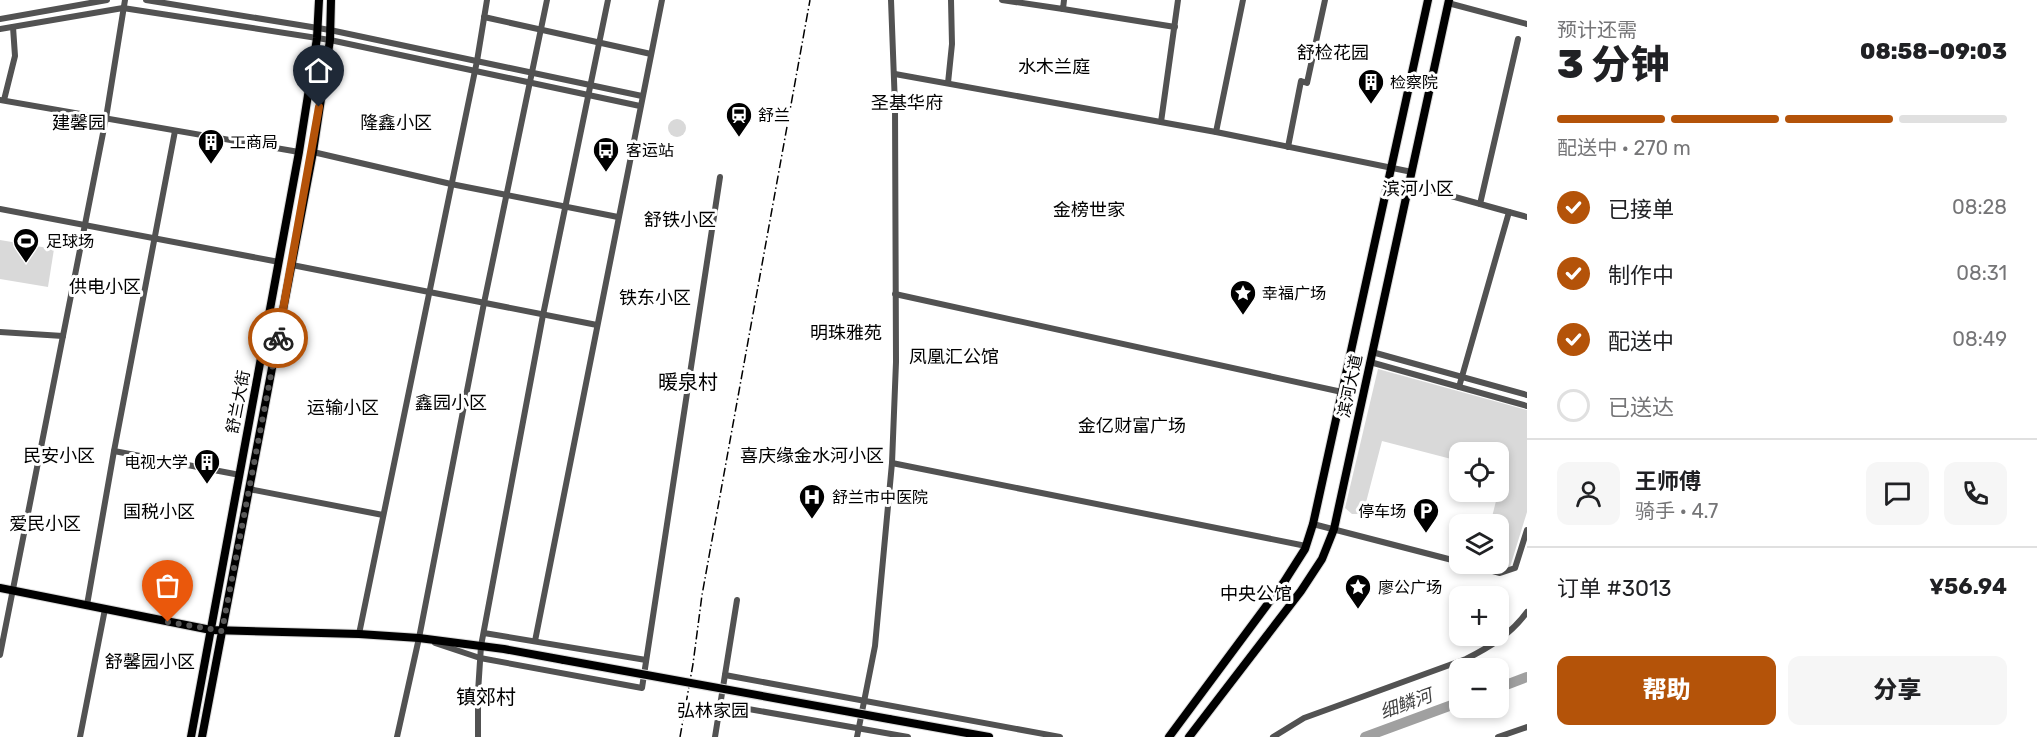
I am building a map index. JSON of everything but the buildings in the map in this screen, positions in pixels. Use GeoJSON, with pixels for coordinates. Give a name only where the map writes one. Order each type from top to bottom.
{"type":"FeatureCollection","features":[{"type":"Feature","properties":{"kind":"main road","name":"舒兰大街"},"geometry":{"type":"LineString","coordinates":[[191,737],[299,152],[317,38],[319,0]]}},
{"type":"Feature","properties":{"kind":"main road","name":"舒兰大街"},"geometry":{"type":"LineString","coordinates":[[202,737],[312,152],[330,40],[331,0]]}},
{"type":"Feature","properties":{"kind":"main road","name":"滨河大道"},"geometry":{"type":"LineString","coordinates":[[1169,737],[1284,582],[1306,546],[1313,524],[1428,0]]}},
{"type":"Feature","properties":{"kind":"main road","name":"滨河大道"},"geometry":{"type":"LineString","coordinates":[[1189,737],[1300,591],[1322,559],[1334,529],[1449,2]]}},
{"type":"Feature","properties":{"kind":"main road"},"geometry":{"type":"LineString","coordinates":[[0,588],[211,630],[358,634],[419,638],[481,646],[989,737]]}},
{"type":"Feature","properties":{"kind":"street"},"geometry":{"type":"LineString","coordinates":[[62,8],[64,0]]}},
{"type":"Feature","properties":{"kind":"street"},"geometry":{"type":"LineString","coordinates":[[0,19],[107,0]]}},
{"type":"Feature","properties":{"kind":"street"},"geometry":{"type":"LineString","coordinates":[[0,655],[106,118],[125,0]]}},
{"type":"Feature","properties":{"kind":"street"},"geometry":{"type":"LineString","coordinates":[[146,0],[330,30],[642,96]]}},
{"type":"Feature","properties":{"kind":"street"},"geometry":{"type":"LineString","coordinates":[[358,634],[475,71],[487,0]]}},
{"type":"Feature","properties":{"kind":"street"},"geometry":{"type":"LineString","coordinates":[[397,737],[419,638],[484,303],[547,0]]}},
{"type":"Feature","properties":{"kind":"street"},"geometry":{"type":"LineString","coordinates":[[478,737],[481,646],[543,315],[608,0]]}},
{"type":"Feature","properties":{"kind":"street"},"geometry":{"type":"LineString","coordinates":[[535,640],[662,0]]}},
{"type":"Feature","properties":{"kind":"street"},"geometry":{"type":"LineString","coordinates":[[857,737],[875,646],[892,463],[896,362],[895,74],[891,0]]}},
{"type":"Feature","properties":{"kind":"street"},"geometry":{"type":"LineString","coordinates":[[948,82],[952,44],[951,0]]}},
{"type":"Feature","properties":{"kind":"street"},"geometry":{"type":"LineString","coordinates":[[1002,0],[1175,27]]}},
{"type":"Feature","properties":{"kind":"street"},"geometry":{"type":"LineString","coordinates":[[1063,9],[1064,0]]}},
{"type":"Feature","properties":{"kind":"street"},"geometry":{"type":"LineString","coordinates":[[1161,122],[1178,0]]}},
{"type":"Feature","properties":{"kind":"street"},"geometry":{"type":"LineString","coordinates":[[1216,132],[1243,0]]}},
{"type":"Feature","properties":{"kind":"street"},"geometry":{"type":"LineString","coordinates":[[1288,147],[1301,81],[1307,83],[1325,0]]}},
{"type":"Feature","properties":{"kind":"street"},"geometry":{"type":"LineString","coordinates":[[1449,2],[1527,24]]}},
{"type":"Feature","properties":{"kind":"street"},"geometry":{"type":"LineString","coordinates":[[0,29],[123,8],[330,40],[640,106]]}},
{"type":"Feature","properties":{"kind":"street"},"geometry":{"type":"LineString","coordinates":[[484,17],[651,54]]}},
{"type":"Feature","properties":{"kind":"street"},"geometry":{"type":"LineString","coordinates":[[13,27],[15,56],[2,100],[299,152]]}},
{"type":"Feature","properties":{"kind":"street"},"geometry":{"type":"LineString","coordinates":[[1480,204],[1518,39]]}},
{"type":"Feature","properties":{"kind":"street"},"geometry":{"type":"LineString","coordinates":[[895,74],[1216,132],[1412,172]]}},
{"type":"Feature","properties":{"kind":"street"},"geometry":{"type":"LineString","coordinates":[[87,605],[175,130]]}},
{"type":"Feature","properties":{"kind":"street"},"geometry":{"type":"LineString","coordinates":[[312,152],[451,184],[618,218]]}},
{"type":"Feature","properties":{"kind":"street"},"geometry":{"type":"LineString","coordinates":[[419,638],[480,658],[642,688],[720,177]]}},
{"type":"Feature","properties":{"kind":"street"},"geometry":{"type":"LineString","coordinates":[[1408,184],[1527,217]]}},
{"type":"Feature","properties":{"kind":"street"},"geometry":{"type":"LineString","coordinates":[[0,209],[279,262]]}},
{"type":"Feature","properties":{"kind":"street"},"geometry":{"type":"LineString","coordinates":[[1459,387],[1509,212]]}},
{"type":"Feature","properties":{"kind":"street"},"geometry":{"type":"LineString","coordinates":[[292,264],[597,325]]}},
{"type":"Feature","properties":{"kind":"street"},"geometry":{"type":"LineString","coordinates":[[895,294],[1342,392]]}},
{"type":"Feature","properties":{"kind":"street"},"geometry":{"type":"LineString","coordinates":[[0,332],[63,336]]}},
{"type":"Feature","properties":{"kind":"street"},"geometry":{"type":"LineString","coordinates":[[1371,357],[1461,377],[1527,395]]}},
{"type":"Feature","properties":{"kind":"street"},"geometry":{"type":"LineString","coordinates":[[1371,357],[1459,387],[1527,406]]}},
{"type":"Feature","properties":{"kind":"street"},"geometry":{"type":"LineString","coordinates":[[114,451],[240,475]]}},
{"type":"Feature","properties":{"kind":"street"},"geometry":{"type":"LineString","coordinates":[[892,463],[1306,546]]}},
{"type":"Feature","properties":{"kind":"street"},"geometry":{"type":"LineString","coordinates":[[249,489],[383,515]]}},
{"type":"Feature","properties":{"kind":"street"},"geometry":{"type":"LineString","coordinates":[[1313,524],[1449,559]]}},
{"type":"Feature","properties":{"kind":"street"},"geometry":{"type":"LineString","coordinates":[[1509,570],[1515,568],[1527,530]]}},
{"type":"Feature","properties":{"kind":"street"},"geometry":{"type":"LineString","coordinates":[[715,737],[737,600]]}},
{"type":"Feature","properties":{"kind":"street"},"geometry":{"type":"LineString","coordinates":[[80,737],[105,609]]}},
{"type":"Feature","properties":{"kind":"street"},"geometry":{"type":"LineString","coordinates":[[1273,737],[1304,718],[1486,650],[1511,630],[1527,612]]}},
{"type":"Feature","properties":{"kind":"street"},"geometry":{"type":"LineString","coordinates":[[484,633],[646,660]]}},
{"type":"Feature","properties":{"kind":"street"},"geometry":{"type":"LineString","coordinates":[[725,675],[1060,737]]}},
{"type":"Feature","properties":{"kind":"street"},"geometry":{"type":"LineString","coordinates":[[720,704],[908,737]]}},
{"type":"Feature","properties":{"kind":"street"},"geometry":{"type":"LineString","coordinates":[[1498,737],[1527,727]]}},
{"type":"Feature","properties":{"kind":"shaded area"},"geometry":{"type":"Polygon","coordinates":[[[677,119],[683,122],[686,128],[683,134],[677,137],[671,134],[668,128],[671,122],[677,119]]]}},
{"type":"Feature","properties":{"kind":"shaded area","name":"足球场"},"geometry":{"type":"Polygon","coordinates":[[[0,240],[54,249],[48,287],[0,279],[0,240]]]}},
{"type":"Feature","properties":{"kind":"shaded area"},"geometry":{"type":"Polygon","coordinates":[[[1378,369],[1527,410],[1527,512],[1510,567],[1509,514],[1493,514],[1496,502],[1509,502],[1509,442],[1449,442],[1449,458],[1382,441],[1363,514],[1352,514],[1345,508],[1378,369]]]}},
{"type":"Feature","properties":{"kind":"waterway","name":"细鳞河"},"geometry":{"type":"LineString","coordinates":[[1509,684],[1527,677]]}},
{"type":"Feature","properties":{"kind":"waterway","name":"细鳞河"},"geometry":{"type":"LineString","coordinates":[[1365,737],[1449,706]]}},
{"type":"Feature","properties":{"kind":"railway"},"geometry":{"type":"LineString","coordinates":[[680,737],[702,595],[810,0]]}},
{"type":"Feature","properties":{"kind":"way so far"},"geometry":{"type":"LineString","coordinates":[[168,622],[222,631],[278,338]]}},
{"type":"Feature","properties":{"kind":"place","name":"检察院"},"geometry":{"type":"Point","coordinates":[1371,105]}},
{"type":"Feature","properties":{"kind":"place","name":"舒兰"},"geometry":{"type":"Point","coordinates":[739,138]}},
{"type":"Feature","properties":{"kind":"place","name":"工商局"},"geometry":{"type":"Point","coordinates":[211,165]}},
{"type":"Feature","properties":{"kind":"place","name":"客运站"},"geometry":{"type":"Point","coordinates":[606,173]}},
{"type":"Feature","properties":{"kind":"place","name":"足球场"},"geometry":{"type":"Point","coordinates":[26,264]}},
{"type":"Feature","properties":{"kind":"place","name":"幸福广场"},"geometry":{"type":"Point","coordinates":[1243,316]}},
{"type":"Feature","properties":{"kind":"place","name":"电视大学"},"geometry":{"type":"Point","coordinates":[207,485]}},
{"type":"Feature","properties":{"kind":"place","name":"舒兰市中医院"},"geometry":{"type":"Point","coordinates":[812,520]}},
{"type":"Feature","properties":{"kind":"place","name":"停车场"},"geometry":{"type":"Point","coordinates":[1426,534]}},
{"type":"Feature","properties":{"kind":"place","name":"廖公广场"},"geometry":{"type":"Point","coordinates":[1358,610]}},
{"type":"Feature","properties":{"kind":"district","name":"舒检花园"},"geometry":{"type":"Point","coordinates":[1333,53]}},
{"type":"Feature","properties":{"kind":"district","name":"水木兰庭"},"geometry":{"type":"Point","coordinates":[1054,67]}},
{"type":"Feature","properties":{"kind":"district","name":"圣基华府"},"geometry":{"type":"Point","coordinates":[907,103]}},
{"type":"Feature","properties":{"kind":"district","name":"建馨园"},"geometry":{"type":"Point","coordinates":[79,123]}},
{"type":"Feature","properties":{"kind":"district","name":"隆鑫小区"},"geometry":{"type":"Point","coordinates":[396,123]}},
{"type":"Feature","properties":{"kind":"district","name":"滨河小区"},"geometry":{"type":"Point","coordinates":[1418,189]}},
{"type":"Feature","properties":{"kind":"district","name":"金榜世家"},"geometry":{"type":"Point","coordinates":[1089,210]}},
{"type":"Feature","properties":{"kind":"district","name":"舒铁小区"},"geometry":{"type":"Point","coordinates":[680,220]}},
{"type":"Feature","properties":{"kind":"district","name":"供电小区"},"geometry":{"type":"Point","coordinates":[105,287]}},
{"type":"Feature","properties":{"kind":"district","name":"铁东小区"},"geometry":{"type":"Point","coordinates":[655,298]}},
{"type":"Feature","properties":{"kind":"district","name":"明珠雅苑"},"geometry":{"type":"Point","coordinates":[846,333]}},
{"type":"Feature","properties":{"kind":"district","name":"凤凰汇公馆"},"geometry":{"type":"Point","coordinates":[954,357]}},
{"type":"Feature","properties":{"kind":"district","name":"暖泉村"},"geometry":{"type":"Point","coordinates":[688,382]}},
{"type":"Feature","properties":{"kind":"district","name":"鑫园小区"},"geometry":{"type":"Point","coordinates":[451,403]}},
{"type":"Feature","properties":{"kind":"district","name":"运输小区"},"geometry":{"type":"Point","coordinates":[343,408]}},
{"type":"Feature","properties":{"kind":"district","name":"金亿财富广场"},"geometry":{"type":"Point","coordinates":[1132,426]}},
{"type":"Feature","properties":{"kind":"district","name":"民安小区"},"geometry":{"type":"Point","coordinates":[59,456]}},
{"type":"Feature","properties":{"kind":"district","name":"喜庆缘金水河小区"},"geometry":{"type":"Point","coordinates":[812,456]}},
{"type":"Feature","properties":{"kind":"district","name":"国税小区"},"geometry":{"type":"Point","coordinates":[159,512]}},
{"type":"Feature","properties":{"kind":"district","name":"爱民小区"},"geometry":{"type":"Point","coordinates":[45,524]}},
{"type":"Feature","properties":{"kind":"district","name":"中央公馆"},"geometry":{"type":"Point","coordinates":[1256,594]}},
{"type":"Feature","properties":{"kind":"district","name":"舒馨园小区"},"geometry":{"type":"Point","coordinates":[150,662]}},
{"type":"Feature","properties":{"kind":"district","name":"镇郊村"},"geometry":{"type":"Point","coordinates":[486,697]}},
{"type":"Feature","properties":{"kind":"district","name":"弘林家园"},"geometry":{"type":"Point","coordinates":[713,711]}},
{"type":"Feature","properties":{"kind":"route"},"geometry":{"type":"LineString","coordinates":[[278,338],[319,107]]}}]}
